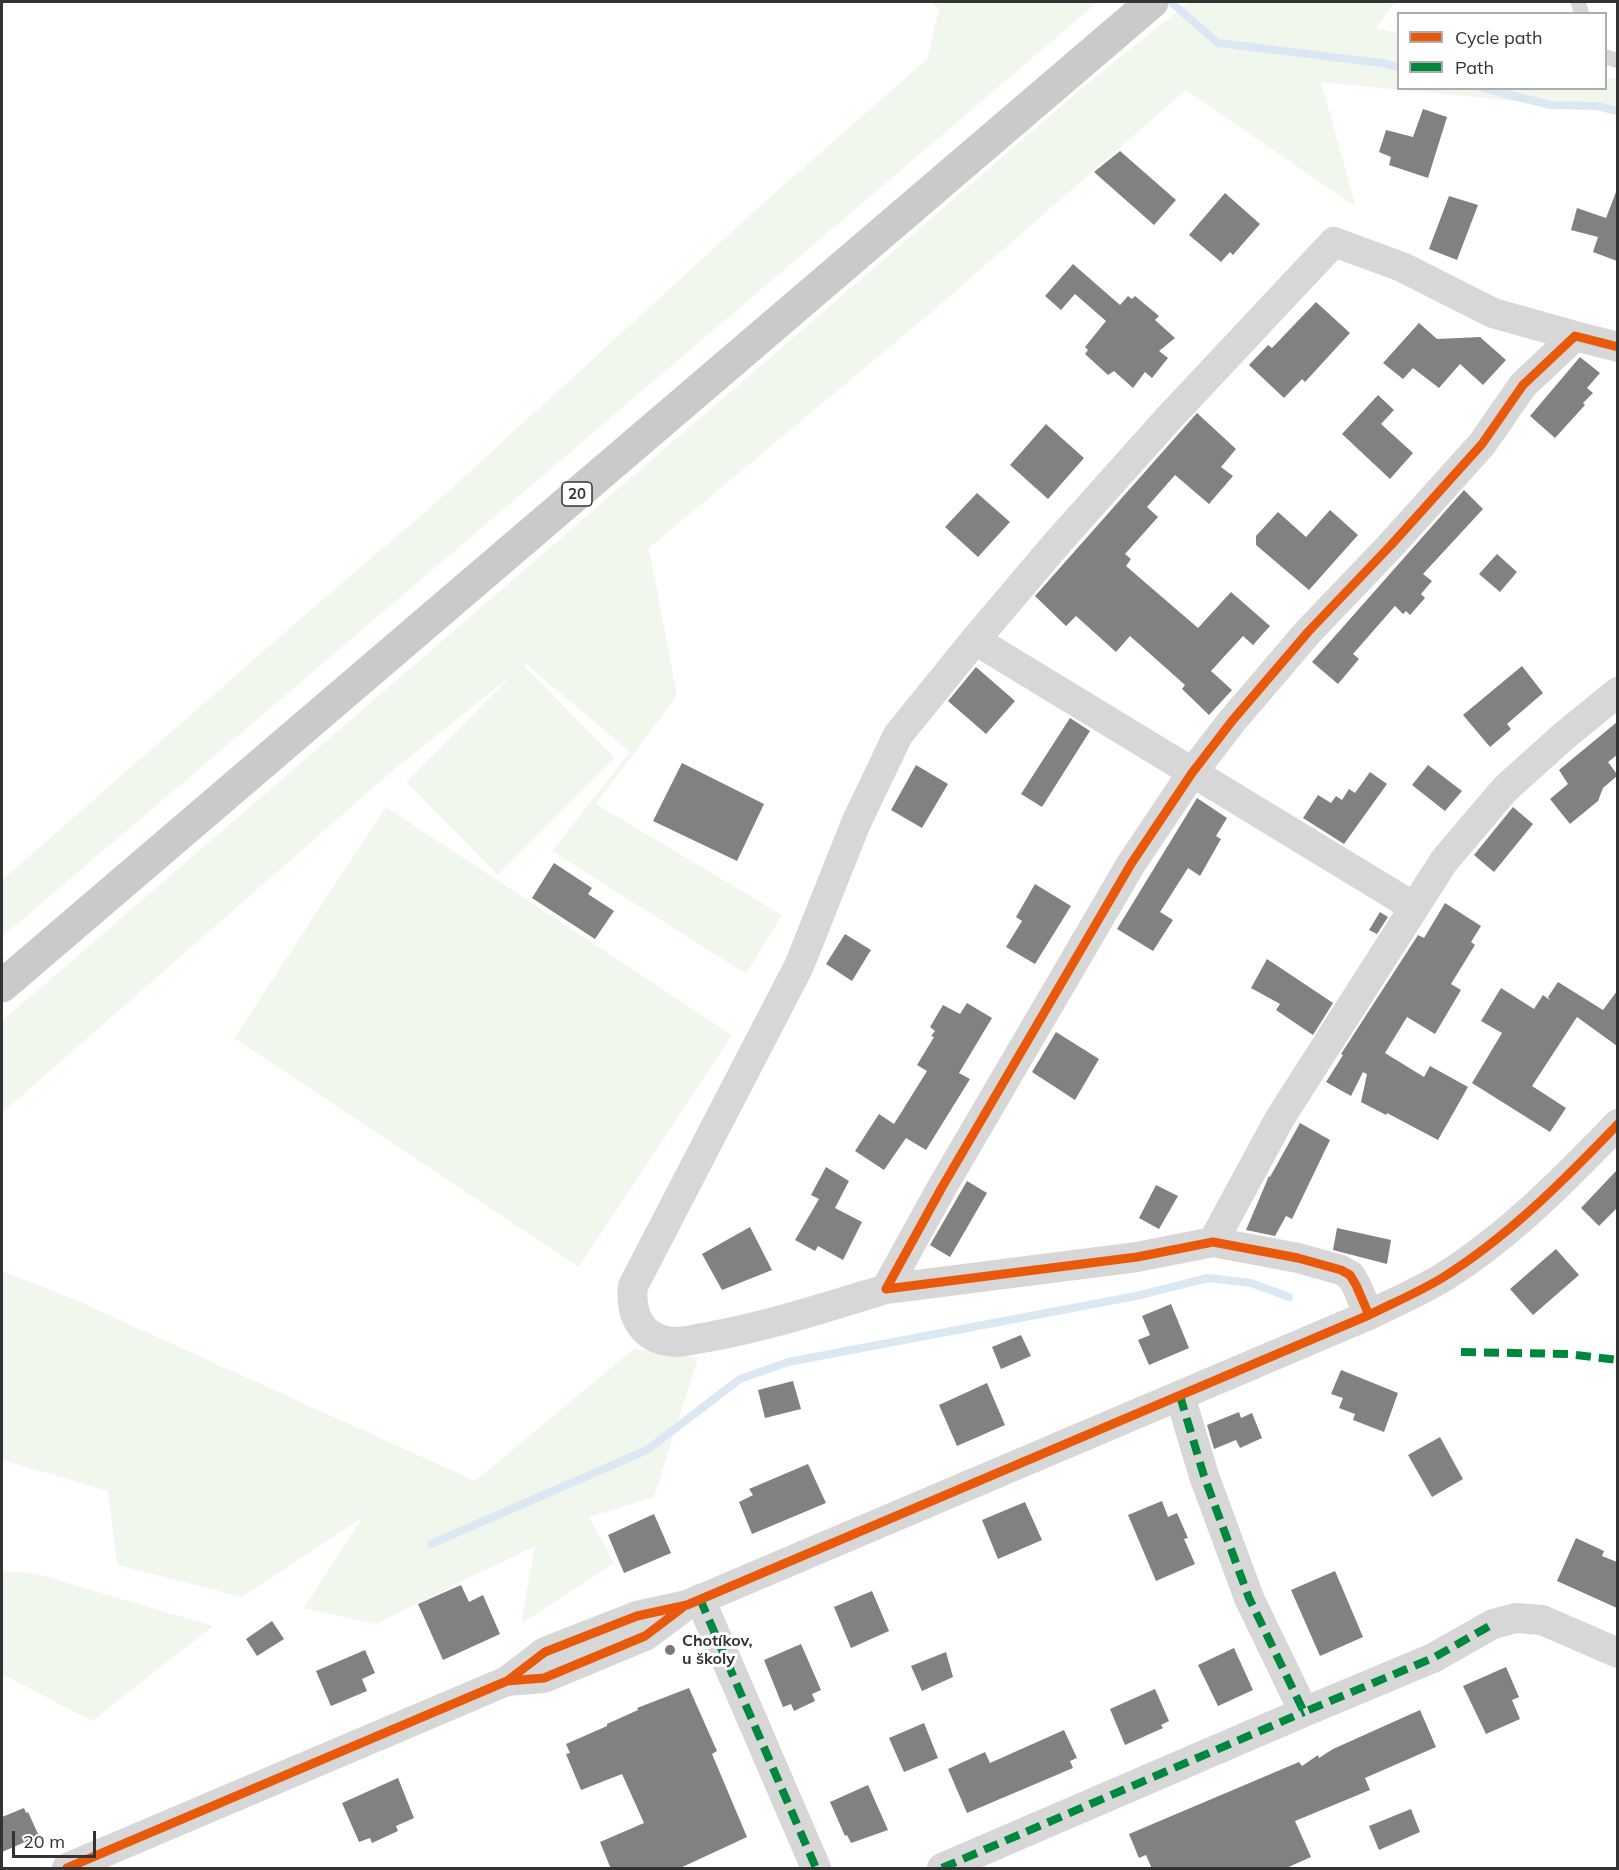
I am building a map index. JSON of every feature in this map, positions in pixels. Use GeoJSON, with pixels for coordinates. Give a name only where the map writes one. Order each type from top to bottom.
{"type":"FeatureCollection","features":[{"type":"Feature","properties":{"kind":"main road","name":"20"},"geometry":{"type":"LineString","coordinates":[[2,986],[1152,2]]}},
{"type":"Feature","properties":{"kind":"street"},"geometry":{"type":"LineString","coordinates":[[1369,1315],[1350,1275],[1341,1270],[1298,1258],[1213,1242],[1137,1257],[886,1289],[783,1320],[732,1333],[682,1342],[669,1342],[657,1338],[641,1327],[634,1315],[631,1300],[633,1286],[799,966],[856,823],[898,735],[1058,542],[1168,419],[1334,242],[1401,267],[1493,313],[1616,345]]}},
{"type":"Feature","properties":{"kind":"street"},"geometry":{"type":"LineString","coordinates":[[886,1289],[940,1190],[1131,864],[1192,773],[1232,721],[1308,632],[1392,544],[1482,444],[1523,385],[1575,336]]}},
{"type":"Feature","properties":{"kind":"street"},"geometry":{"type":"LineString","coordinates":[[975,640],[1414,907]]}},
{"type":"Feature","properties":{"kind":"street"},"geometry":{"type":"LineString","coordinates":[[1213,1242],[1280,1118],[1444,861],[1505,789],[1617,692]]}},
{"type":"Feature","properties":{"kind":"street"},"geometry":{"type":"LineString","coordinates":[[67,1869],[507,1681],[544,1678],[645,1636],[693,1602],[1369,1315],[1442,1278],[1503,1235],[1591,1153],[1617,1124]]}},
{"type":"Feature","properties":{"kind":"street"},"geometry":{"type":"LineString","coordinates":[[1180,1396],[1204,1476],[1249,1598],[1304,1712]]}},
{"type":"Feature","properties":{"kind":"street"},"geometry":{"type":"LineString","coordinates":[[693,1602],[816,1869]]}},
{"type":"Feature","properties":{"kind":"street"},"geometry":{"type":"LineString","coordinates":[[942,1869],[1433,1658],[1494,1624],[1516,1618],[1542,1620],[1617,1653]]}},
{"type":"Feature","properties":{"kind":"shaded area"},"geometry":{"type":"Polygon","coordinates":[[[932,2],[1098,2],[2,937],[2,880],[431,507],[759,207],[927,59],[939,9],[932,2]]]}},
{"type":"Feature","properties":{"kind":"shaded area"},"geometry":{"type":"Polygon","coordinates":[[[1189,2],[1395,2],[1376,28],[1397,33],[1397,89],[1321,82],[1356,207],[1186,90],[927,316],[649,548],[677,696],[596,804],[782,915],[746,974],[552,851],[630,752],[526,664],[524,666],[615,758],[498,875],[406,782],[513,674],[390,773],[2,1113],[2,1021],[1088,83],[1189,2]]]}},
{"type":"Feature","properties":{"kind":"shaded area"},"geometry":{"type":"Polygon","coordinates":[[[1607,78],[1617,79],[1617,111],[1403,90],[1607,90],[1607,78]]]}},
{"type":"Feature","properties":{"kind":"shaded area"},"geometry":{"type":"Polygon","coordinates":[[[386,807],[732,1035],[579,1267],[234,1038],[386,807]]]}},
{"type":"Feature","properties":{"kind":"shaded area"},"geometry":{"type":"Polygon","coordinates":[[[2,1271],[71,1298],[475,1481],[634,1349],[698,1358],[654,1497],[589,1517],[614,1563],[521,1624],[535,1546],[375,1624],[304,1608],[363,1517],[242,1597],[117,1565],[108,1491],[2,1460],[2,1271]]]}},
{"type":"Feature","properties":{"kind":"shaded area"},"geometry":{"type":"Polygon","coordinates":[[[2,1571],[37,1574],[213,1626],[92,1721],[6,1676],[2,1677],[2,1571]]]}},
{"type":"Feature","properties":{"kind":"building"},"geometry":{"type":"Polygon","coordinates":[[[1423,109],[1447,117],[1428,178],[1389,165],[1391,157],[1379,152],[1386,130],[1413,137],[1423,109]]]}},
{"type":"Feature","properties":{"kind":"building"},"geometry":{"type":"Polygon","coordinates":[[[1120,151],[1176,200],[1154,225],[1094,172],[1120,151]]]}},
{"type":"Feature","properties":{"kind":"building"},"geometry":{"type":"Polygon","coordinates":[[[1616,192],[1617,261],[1593,252],[1598,237],[1571,230],[1577,208],[1606,218],[1616,192]]]}},
{"type":"Feature","properties":{"kind":"building"},"geometry":{"type":"Polygon","coordinates":[[[1225,193],[1260,224],[1233,255],[1230,252],[1221,262],[1189,235],[1225,193]]]}},
{"type":"Feature","properties":{"kind":"building"},"geometry":{"type":"Polygon","coordinates":[[[1449,196],[1478,205],[1457,260],[1429,249],[1449,196]]]}},
{"type":"Feature","properties":{"kind":"building"},"geometry":{"type":"Polygon","coordinates":[[[1073,264],[1120,305],[1128,296],[1132,299],[1135,296],[1159,316],[1155,320],[1175,338],[1159,351],[1168,358],[1152,378],[1145,372],[1133,388],[1114,371],[1108,375],[1085,354],[1088,350],[1085,347],[1106,321],[1075,294],[1061,310],[1045,296],[1073,264]]]}},
{"type":"Feature","properties":{"kind":"building"},"geometry":{"type":"Polygon","coordinates":[[[1316,302],[1350,333],[1305,382],[1302,379],[1284,398],[1249,365],[1268,345],[1272,348],[1316,302]]]}},
{"type":"Feature","properties":{"kind":"building"},"geometry":{"type":"Polygon","coordinates":[[[1419,323],[1437,339],[1480,337],[1506,360],[1483,385],[1460,364],[1439,388],[1413,368],[1403,379],[1383,363],[1419,323]]]}},
{"type":"Feature","properties":{"kind":"building"},"geometry":{"type":"Polygon","coordinates":[[[1580,357],[1600,373],[1587,388],[1593,393],[1583,403],[1585,405],[1555,438],[1530,416],[1580,357]]]}},
{"type":"Feature","properties":{"kind":"building"},"geometry":{"type":"Polygon","coordinates":[[[1378,395],[1394,410],[1381,424],[1413,453],[1390,479],[1342,434],[1378,395]]]}},
{"type":"Feature","properties":{"kind":"building"},"geometry":{"type":"Polygon","coordinates":[[[1197,413],[1236,449],[1221,467],[1233,476],[1209,504],[1175,475],[1147,507],[1158,517],[1125,554],[1131,559],[1126,566],[1198,628],[1231,592],[1270,626],[1253,645],[1243,636],[1211,671],[1232,690],[1209,715],[1182,689],[1185,685],[1130,636],[1116,652],[1076,616],[1066,626],[1035,596],[1197,413]]]}},
{"type":"Feature","properties":{"kind":"building"},"geometry":{"type":"Polygon","coordinates":[[[1046,424],[1084,458],[1048,499],[1010,465],[1046,424]]]}},
{"type":"Feature","properties":{"kind":"building"},"geometry":{"type":"Polygon","coordinates":[[[1464,490],[1483,509],[1423,574],[1432,581],[1421,594],[1425,598],[1410,615],[1406,611],[1403,614],[1395,606],[1353,654],[1359,659],[1338,684],[1312,662],[1464,490]]]}},
{"type":"Feature","properties":{"kind":"building"},"geometry":{"type":"Polygon","coordinates":[[[977,493],[1010,522],[978,557],[945,527],[977,493]]]}},
{"type":"Feature","properties":{"kind":"building"},"geometry":{"type":"Polygon","coordinates":[[[1330,510],[1358,535],[1309,590],[1256,545],[1256,536],[1278,512],[1306,537],[1330,510]]]}},
{"type":"Feature","properties":{"kind":"building"},"geometry":{"type":"Polygon","coordinates":[[[1497,554],[1517,572],[1500,592],[1479,574],[1497,554]]]}},
{"type":"Feature","properties":{"kind":"building"},"geometry":{"type":"Polygon","coordinates":[[[1522,666],[1543,693],[1507,724],[1511,729],[1490,747],[1463,715],[1522,666]]]}},
{"type":"Feature","properties":{"kind":"building"},"geometry":{"type":"Polygon","coordinates":[[[976,667],[1015,701],[986,734],[948,701],[976,667]]]}},
{"type":"Feature","properties":{"kind":"building"},"geometry":{"type":"Polygon","coordinates":[[[1070,718],[1090,731],[1042,807],[1021,794],[1070,718]]]}},
{"type":"Feature","properties":{"kind":"building"},"geometry":{"type":"Polygon","coordinates":[[[1617,722],[1617,755],[1608,762],[1617,776],[1603,788],[1598,801],[1570,824],[1550,799],[1568,784],[1559,770],[1617,722]]]}},
{"type":"Feature","properties":{"kind":"building"},"geometry":{"type":"Polygon","coordinates":[[[682,763],[764,804],[737,861],[653,821],[682,763]]]}},
{"type":"Feature","properties":{"kind":"building"},"geometry":{"type":"Polygon","coordinates":[[[916,765],[948,784],[922,828],[891,810],[916,765]]]}},
{"type":"Feature","properties":{"kind":"building"},"geometry":{"type":"Polygon","coordinates":[[[1428,765],[1462,791],[1445,811],[1412,785],[1428,765]]]}},
{"type":"Feature","properties":{"kind":"building"},"geometry":{"type":"Polygon","coordinates":[[[1370,772],[1387,784],[1344,844],[1303,818],[1318,795],[1331,803],[1336,796],[1342,800],[1349,789],[1355,793],[1370,772]]]}},
{"type":"Feature","properties":{"kind":"building"},"geometry":{"type":"Polygon","coordinates":[[[1197,798],[1227,818],[1216,836],[1221,839],[1200,876],[1188,868],[1160,912],[1173,920],[1153,951],[1117,929],[1197,798]]]}},
{"type":"Feature","properties":{"kind":"building"},"geometry":{"type":"Polygon","coordinates":[[[1513,807],[1533,824],[1494,872],[1474,855],[1513,807]]]}},
{"type":"Feature","properties":{"kind":"building"},"geometry":{"type":"Polygon","coordinates":[[[554,863],[592,888],[588,894],[614,911],[595,939],[532,898],[554,863]]]}},
{"type":"Feature","properties":{"kind":"building"},"geometry":{"type":"Polygon","coordinates":[[[1035,884],[1071,906],[1035,964],[1006,947],[1022,921],[1016,917],[1035,884]]]}},
{"type":"Feature","properties":{"kind":"building"},"geometry":{"type":"Polygon","coordinates":[[[1445,903],[1481,926],[1471,942],[1475,945],[1451,984],[1461,990],[1435,1034],[1407,1017],[1385,1053],[1424,1077],[1430,1066],[1468,1087],[1438,1140],[1361,1102],[1367,1074],[1363,1072],[1351,1096],[1326,1082],[1343,1055],[1341,1054],[1418,935],[1424,938],[1445,903]]]}},
{"type":"Feature","properties":{"kind":"building"},"geometry":{"type":"Polygon","coordinates":[[[1380,912],[1388,917],[1377,934],[1369,930],[1380,912]]]}},
{"type":"Feature","properties":{"kind":"building"},"geometry":{"type":"Polygon","coordinates":[[[845,934],[871,950],[852,981],[826,964],[845,934]]]}},
{"type":"Feature","properties":{"kind":"building"},"geometry":{"type":"Polygon","coordinates":[[[1267,959],[1333,1003],[1313,1035],[1276,1010],[1280,1004],[1251,988],[1267,959]]]}},
{"type":"Feature","properties":{"kind":"building"},"geometry":{"type":"Polygon","coordinates":[[[1558,982],[1603,1010],[1617,991],[1617,1046],[1577,1017],[1532,1086],[1566,1108],[1550,1132],[1472,1083],[1502,1033],[1481,1021],[1501,988],[1534,1009],[1543,995],[1550,1000],[1548,997],[1558,982]]]}},
{"type":"Feature","properties":{"kind":"building"},"geometry":{"type":"Polygon","coordinates":[[[967,1003],[992,1018],[959,1073],[970,1079],[926,1150],[906,1138],[884,1170],[855,1151],[879,1114],[894,1124],[927,1071],[917,1065],[934,1037],[931,1036],[935,1031],[930,1027],[943,1005],[960,1014],[967,1003]]]}},
{"type":"Feature","properties":{"kind":"building"},"geometry":{"type":"Polygon","coordinates":[[[1056,1032],[1099,1059],[1075,1100],[1032,1072],[1056,1032]]]}},
{"type":"Feature","properties":{"kind":"building"},"geometry":{"type":"Polygon","coordinates":[[[1300,1123],[1330,1140],[1292,1219],[1286,1216],[1275,1236],[1246,1230],[1269,1176],[1300,1123]]]}},
{"type":"Feature","properties":{"kind":"building"},"geometry":{"type":"Polygon","coordinates":[[[826,1167],[849,1181],[835,1208],[862,1222],[843,1260],[818,1246],[815,1251],[795,1240],[819,1199],[811,1195],[826,1167]]]}},
{"type":"Feature","properties":{"kind":"building"},"geometry":{"type":"Polygon","coordinates":[[[1617,1170],[1617,1208],[1599,1226],[1581,1208],[1617,1170]]]}},
{"type":"Feature","properties":{"kind":"building"},"geometry":{"type":"Polygon","coordinates":[[[967,1181],[987,1193],[950,1257],[930,1245],[967,1181]]]}},
{"type":"Feature","properties":{"kind":"building"},"geometry":{"type":"Polygon","coordinates":[[[1156,1185],[1178,1196],[1159,1229],[1139,1218],[1156,1185]]]}},
{"type":"Feature","properties":{"kind":"building"},"geometry":{"type":"Polygon","coordinates":[[[750,1227],[772,1270],[722,1290],[702,1254],[750,1227]]]}},
{"type":"Feature","properties":{"kind":"building"},"geometry":{"type":"Polygon","coordinates":[[[1337,1228],[1391,1240],[1387,1264],[1333,1250],[1337,1228]]]}},
{"type":"Feature","properties":{"kind":"building"},"geometry":{"type":"Polygon","coordinates":[[[1556,1249],[1579,1275],[1533,1315],[1510,1289],[1556,1249]]]}},
{"type":"Feature","properties":{"kind":"building"},"geometry":{"type":"Polygon","coordinates":[[[1171,1304],[1189,1348],[1149,1365],[1138,1340],[1150,1335],[1142,1316],[1171,1304]]]}},
{"type":"Feature","properties":{"kind":"building"},"geometry":{"type":"Polygon","coordinates":[[[1021,1335],[1031,1356],[1001,1369],[992,1347],[1021,1335]]]}},
{"type":"Feature","properties":{"kind":"building"},"geometry":{"type":"Polygon","coordinates":[[[1341,1370],[1398,1393],[1384,1432],[1353,1420],[1355,1414],[1339,1408],[1343,1398],[1331,1394],[1341,1370]]]}},
{"type":"Feature","properties":{"kind":"building"},"geometry":{"type":"Polygon","coordinates":[[[793,1381],[801,1409],[765,1418],[758,1390],[793,1381]]]}},
{"type":"Feature","properties":{"kind":"building"},"geometry":{"type":"Polygon","coordinates":[[[987,1383],[1005,1425],[957,1446],[939,1405],[987,1383]]]}},
{"type":"Feature","properties":{"kind":"building"},"geometry":{"type":"Polygon","coordinates":[[[1239,1412],[1241,1418],[1252,1413],[1262,1438],[1240,1448],[1236,1440],[1214,1449],[1207,1425],[1239,1412]]]}},
{"type":"Feature","properties":{"kind":"building"},"geometry":{"type":"Polygon","coordinates":[[[1440,1437],[1463,1479],[1432,1497],[1408,1455],[1440,1437]]]}},
{"type":"Feature","properties":{"kind":"building"},"geometry":{"type":"Polygon","coordinates":[[[808,1464],[826,1503],[752,1534],[739,1502],[753,1495],[749,1489],[808,1464]]]}},
{"type":"Feature","properties":{"kind":"building"},"geometry":{"type":"Polygon","coordinates":[[[1162,1501],[1168,1517],[1177,1513],[1188,1538],[1184,1539],[1195,1564],[1156,1581],[1128,1515],[1162,1501]]]}},
{"type":"Feature","properties":{"kind":"building"},"geometry":{"type":"Polygon","coordinates":[[[1025,1502],[1042,1540],[998,1559],[982,1520],[1025,1502]]]}},
{"type":"Feature","properties":{"kind":"building"},"geometry":{"type":"Polygon","coordinates":[[[654,1514],[671,1553],[624,1573],[608,1535],[654,1514]]]}},
{"type":"Feature","properties":{"kind":"building"},"geometry":{"type":"Polygon","coordinates":[[[1576,1538],[1604,1551],[1602,1556],[1617,1562],[1617,1608],[1557,1581],[1576,1538]]]}},
{"type":"Feature","properties":{"kind":"building"},"geometry":{"type":"Polygon","coordinates":[[[1335,1571],[1363,1637],[1320,1656],[1291,1590],[1335,1571]]]}},
{"type":"Feature","properties":{"kind":"building"},"geometry":{"type":"Polygon","coordinates":[[[461,1585],[469,1602],[483,1595],[500,1634],[443,1660],[418,1604],[461,1585]]]}},
{"type":"Feature","properties":{"kind":"building"},"geometry":{"type":"Polygon","coordinates":[[[872,1591],[889,1631],[851,1648],[834,1607],[872,1591]]]}},
{"type":"Feature","properties":{"kind":"building"},"geometry":{"type":"Polygon","coordinates":[[[272,1621],[284,1639],[257,1656],[246,1639],[272,1621]]]}},
{"type":"Feature","properties":{"kind":"building"},"geometry":{"type":"Polygon","coordinates":[[[801,1644],[821,1690],[812,1694],[815,1701],[794,1711],[791,1704],[783,1707],[764,1660],[801,1644]]]}},
{"type":"Feature","properties":{"kind":"building"},"geometry":{"type":"Polygon","coordinates":[[[1234,1648],[1253,1690],[1218,1706],[1198,1665],[1234,1648]]]}},
{"type":"Feature","properties":{"kind":"building"},"geometry":{"type":"Polygon","coordinates":[[[365,1650],[375,1673],[362,1679],[367,1691],[331,1706],[316,1671],[365,1650]]]}},
{"type":"Feature","properties":{"kind":"building"},"geometry":{"type":"Polygon","coordinates":[[[946,1652],[953,1677],[922,1691],[911,1666],[946,1652]]]}},
{"type":"Feature","properties":{"kind":"building"},"geometry":{"type":"Polygon","coordinates":[[[1506,1667],[1519,1697],[1512,1700],[1520,1719],[1486,1734],[1463,1686],[1506,1667]]]}},
{"type":"Feature","properties":{"kind":"building"},"geometry":{"type":"Polygon","coordinates":[[[689,1688],[717,1751],[712,1754],[747,1837],[678,1869],[611,1869],[600,1842],[644,1823],[622,1774],[581,1790],[566,1754],[570,1753],[566,1744],[607,1726],[638,1710],[637,1708],[689,1688]]]}},
{"type":"Feature","properties":{"kind":"building"},"geometry":{"type":"Polygon","coordinates":[[[1155,1689],[1169,1721],[1161,1725],[1163,1728],[1125,1745],[1110,1709],[1155,1689]]]}},
{"type":"Feature","properties":{"kind":"building"},"geometry":{"type":"Polygon","coordinates":[[[1420,1710],[1436,1747],[1365,1778],[1370,1790],[1295,1821],[1311,1857],[1284,1869],[1152,1869],[1146,1855],[1139,1858],[1129,1834],[1299,1762],[1302,1766],[1318,1755],[1319,1758],[1333,1749],[1420,1710]]]}},
{"type":"Feature","properties":{"kind":"building"},"geometry":{"type":"Polygon","coordinates":[[[924,1723],[938,1758],[904,1772],[889,1738],[924,1723]]]}},
{"type":"Feature","properties":{"kind":"building"},"geometry":{"type":"Polygon","coordinates":[[[1064,1730],[1077,1758],[1070,1761],[1073,1768],[967,1813],[948,1769],[985,1752],[990,1763],[1064,1730]]]}},
{"type":"Feature","properties":{"kind":"building"},"geometry":{"type":"Polygon","coordinates":[[[398,1778],[414,1818],[396,1826],[398,1831],[372,1843],[370,1838],[359,1842],[342,1803],[398,1778]]]}},
{"type":"Feature","properties":{"kind":"building"},"geometry":{"type":"Polygon","coordinates":[[[868,1785],[888,1830],[851,1843],[847,1835],[845,1836],[830,1802],[868,1785]]]}},
{"type":"Feature","properties":{"kind":"building"},"geometry":{"type":"Polygon","coordinates":[[[24,1808],[39,1836],[2,1852],[2,1817],[24,1808]]]}},
{"type":"Feature","properties":{"kind":"building"},"geometry":{"type":"Polygon","coordinates":[[[1411,1809],[1420,1832],[1379,1850],[1369,1826],[1411,1809]]]}},
{"type":"Feature","properties":{"kind":"waterway"},"geometry":{"type":"LineString","coordinates":[[1171,2],[1218,43],[1397,67]]}},
{"type":"Feature","properties":{"kind":"waterway"},"geometry":{"type":"LineString","coordinates":[[1491,90],[1550,105],[1597,106],[1618,111]]}},
{"type":"Feature","properties":{"kind":"waterway"},"geometry":{"type":"LineString","coordinates":[[431,1544],[647,1450],[740,1379],[788,1362],[1136,1296],[1208,1278],[1251,1283],[1289,1297]]}},
{"type":"Feature","properties":{"kind":"marked path"},"geometry":{"type":"LineString","coordinates":[[1461,1352],[1568,1354],[1618,1360]]}},
{"type":"Feature","properties":{"kind":"marked path"},"geometry":{"type":"LineString","coordinates":[[1180,1396],[1204,1476],[1249,1598],[1304,1712],[1433,1658],[1493,1624]]}},
{"type":"Feature","properties":{"kind":"marked path"},"geometry":{"type":"LineString","coordinates":[[700,1599],[816,1868]]}},
{"type":"Feature","properties":{"kind":"marked path"},"geometry":{"type":"LineString","coordinates":[[942,1868],[1304,1712]]}},
{"type":"Feature","properties":{"kind":"cycle path"},"geometry":{"type":"LineString","coordinates":[[1369,1315],[1350,1275],[1341,1270],[1298,1258],[1213,1242],[1137,1257],[886,1289],[941,1189],[1131,864],[1192,773],[1232,721],[1308,632],[1392,544],[1482,444],[1523,385],[1575,336],[1618,347]]}},
{"type":"Feature","properties":{"kind":"cycle path"},"geometry":{"type":"LineString","coordinates":[[67,1868],[507,1681],[545,1652],[637,1616],[687,1605],[1369,1315],[1415,1293],[1490,1245],[1556,1187],[1618,1124]]}},
{"type":"Feature","properties":{"kind":"cycle path"},"geometry":{"type":"LineString","coordinates":[[507,1681],[544,1678],[645,1636],[682,1608]]}},
{"type":"Feature","properties":{"kind":"place","name":"Chotíkov, u školy"},"geometry":{"type":"Point","coordinates":[670,1650]}}]}
